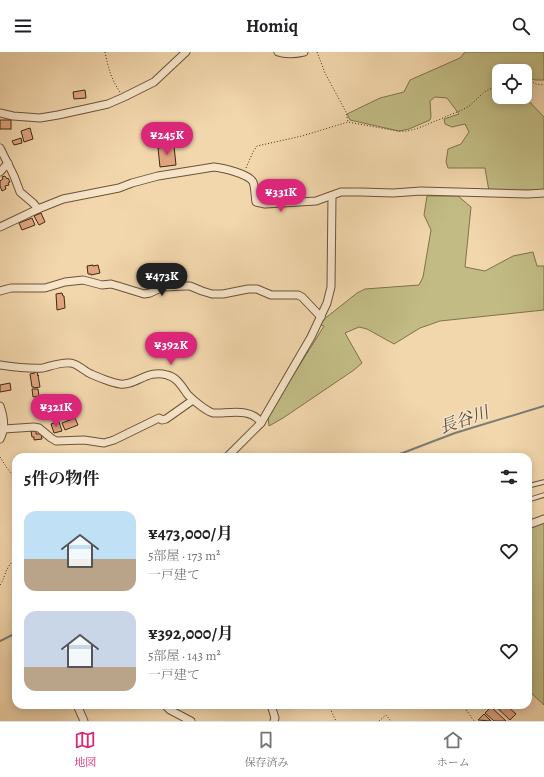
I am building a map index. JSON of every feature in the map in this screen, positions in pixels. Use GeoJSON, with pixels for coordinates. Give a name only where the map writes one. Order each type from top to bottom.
{"type":"FeatureCollection","features":[{"type":"Feature","properties":{"kind":"street"},"geometry":{"type":"LineString","coordinates":[[0,112],[13,116],[40,118],[108,104],[154,82],[186,52]]}},
{"type":"Feature","properties":{"kind":"street"},"geometry":{"type":"LineString","coordinates":[[278,52],[293,54],[304,52]]}},
{"type":"Feature","properties":{"kind":"street"},"geometry":{"type":"LineString","coordinates":[[0,148],[20,192],[38,209]]}},
{"type":"Feature","properties":{"kind":"street"},"geometry":{"type":"LineString","coordinates":[[0,172],[8,163]]}},
{"type":"Feature","properties":{"kind":"street"},"geometry":{"type":"LineString","coordinates":[[0,227],[63,199],[119,188],[152,178],[214,167],[221,167],[243,174],[253,182],[256,202],[265,204],[316,201],[341,192],[393,193],[420,191],[528,194],[544,193]]}},
{"type":"Feature","properties":{"kind":"street"},"geometry":{"type":"LineString","coordinates":[[231,453],[261,423],[311,337],[327,302],[331,287],[332,196]]}},
{"type":"Feature","properties":{"kind":"street"},"geometry":{"type":"LineString","coordinates":[[0,291],[11,288],[45,288],[65,282],[83,280],[102,285],[111,284],[144,294],[163,287],[190,286],[212,294],[223,294],[248,289],[257,289],[271,295],[298,295],[302,297],[321,317]]}},
{"type":"Feature","properties":{"kind":"street"},"geometry":{"type":"LineString","coordinates":[[0,365],[38,368],[70,363],[77,365],[92,375],[121,384],[128,383],[151,374],[159,373],[168,375],[179,382],[193,400],[213,413],[248,413],[258,418],[261,423]]}},
{"type":"Feature","properties":{"kind":"street"},"geometry":{"type":"LineString","coordinates":[[4,429],[34,427],[40,428],[47,436],[56,440],[104,442],[114,440],[159,418],[162,420],[166,419],[193,400]]}},
{"type":"Feature","properties":{"kind":"street"},"geometry":{"type":"LineString","coordinates":[[0,406],[4,422],[4,429],[0,439]]}},
{"type":"Feature","properties":{"kind":"street"},"geometry":{"type":"LineString","coordinates":[[532,524],[544,519]]}},
{"type":"Feature","properties":{"kind":"street"},"geometry":{"type":"LineString","coordinates":[[79,709],[84,721]]}},
{"type":"Feature","properties":{"kind":"street"},"geometry":{"type":"LineString","coordinates":[[169,709],[191,721]]}},
{"type":"Feature","properties":{"kind":"street"},"geometry":{"type":"LineString","coordinates":[[272,709],[275,718],[274,721]]}},
{"type":"Feature","properties":{"kind":"lane"},"geometry":{"type":"LineString","coordinates":[[532,485],[544,482]]}},
{"type":"Feature","properties":{"kind":"lane"},"geometry":{"type":"LineString","coordinates":[[532,498],[544,494]]}},
{"type":"Feature","properties":{"kind":"path"},"geometry":{"type":"LineString","coordinates":[[105,52],[114,83],[124,97]]}},
{"type":"Feature","properties":{"kind":"path"},"geometry":{"type":"LineString","coordinates":[[317,52],[325,72],[346,112],[348,122]]}},
{"type":"Feature","properties":{"kind":"path"},"geometry":{"type":"LineString","coordinates":[[532,82],[544,85]]}},
{"type":"Feature","properties":{"kind":"path"},"geometry":{"type":"LineString","coordinates":[[243,174],[257,146],[302,136],[348,122],[403,132],[411,131],[459,112],[469,106],[486,91],[492,88]]}},
{"type":"Feature","properties":{"kind":"path"},"geometry":{"type":"LineString","coordinates":[[0,457],[12,474]]}},
{"type":"Feature","properties":{"kind":"path"},"geometry":{"type":"LineString","coordinates":[[0,585],[5,571],[12,562]]}},
{"type":"Feature","properties":{"kind":"path"},"geometry":{"type":"LineString","coordinates":[[331,709],[336,721]]}},
{"type":"Feature","properties":{"kind":"path"},"geometry":{"type":"LineString","coordinates":[[466,709],[474,721]]}},
{"type":"Feature","properties":{"kind":"path"},"geometry":{"type":"LineString","coordinates":[[379,721],[386,715],[391,721]]}},
{"type":"Feature","properties":{"kind":"shaded area"},"geometry":{"type":"Polygon","coordinates":[[[465,52],[544,52],[544,80],[532,79],[532,64],[492,64],[492,104],[532,104],[544,117],[544,190],[489,191],[485,168],[448,168],[446,162],[448,149],[461,144],[469,132],[465,124],[452,127],[445,124],[444,119],[459,114],[447,98],[435,97],[430,101],[430,120],[409,129],[399,131],[350,120],[347,114],[380,98],[404,92],[410,80],[460,58],[465,52]]]}},
{"type":"Feature","properties":{"kind":"shaded area"},"geometry":{"type":"Polygon","coordinates":[[[427,196],[458,196],[471,207],[465,267],[485,271],[513,256],[533,252],[537,266],[544,266],[544,310],[440,321],[420,328],[394,344],[367,329],[359,327],[345,333],[362,363],[354,370],[269,426],[268,416],[324,326],[318,324],[357,293],[365,289],[419,285],[423,277],[431,230],[424,215],[427,196]]]}},
{"type":"Feature","properties":{"kind":"shaded area"},"geometry":{"type":"Polygon","coordinates":[[[544,522],[544,705],[532,694],[532,526],[544,522]]]}},
{"type":"Feature","properties":{"kind":"building"},"geometry":{"type":"Polygon","coordinates":[[[85,90],[86,98],[74,99],[73,92],[85,90]]]}},
{"type":"Feature","properties":{"kind":"building"},"geometry":{"type":"Polygon","coordinates":[[[0,120],[11,120],[11,129],[0,129],[0,120]]]}},
{"type":"Feature","properties":{"kind":"building"},"geometry":{"type":"Polygon","coordinates":[[[30,128],[33,139],[24,142],[21,131],[30,128]]]}},
{"type":"Feature","properties":{"kind":"building"},"geometry":{"type":"Polygon","coordinates":[[[21,138],[22,143],[14,145],[12,141],[21,138]]]}},
{"type":"Feature","properties":{"kind":"building"},"geometry":{"type":"Polygon","coordinates":[[[174,146],[176,165],[160,167],[158,148],[174,146]]]}},
{"type":"Feature","properties":{"kind":"building"},"geometry":{"type":"Polygon","coordinates":[[[5,176],[10,182],[8,183],[9,185],[5,186],[6,189],[2,191],[0,181],[3,179],[2,177],[5,176]]]}},
{"type":"Feature","properties":{"kind":"building"},"geometry":{"type":"Polygon","coordinates":[[[41,213],[45,222],[39,225],[34,216],[41,213]]]}},
{"type":"Feature","properties":{"kind":"building"},"geometry":{"type":"Polygon","coordinates":[[[32,218],[35,225],[22,230],[19,223],[32,218]]]}},
{"type":"Feature","properties":{"kind":"building"},"geometry":{"type":"Polygon","coordinates":[[[98,265],[100,273],[91,275],[88,274],[87,266],[98,265]]]}},
{"type":"Feature","properties":{"kind":"building"},"geometry":{"type":"Polygon","coordinates":[[[62,293],[64,296],[65,308],[57,310],[56,294],[62,293]]]}},
{"type":"Feature","properties":{"kind":"building"},"geometry":{"type":"Polygon","coordinates":[[[37,371],[40,387],[34,388],[32,387],[30,374],[37,371]]]}},
{"type":"Feature","properties":{"kind":"building"},"geometry":{"type":"Polygon","coordinates":[[[10,383],[11,390],[0,392],[0,385],[10,383]]]}},
{"type":"Feature","properties":{"kind":"building"},"geometry":{"type":"Polygon","coordinates":[[[32,389],[38,389],[39,396],[33,397],[32,389]]]}},
{"type":"Feature","properties":{"kind":"building"},"geometry":{"type":"Polygon","coordinates":[[[75,418],[78,425],[65,430],[62,423],[75,418]]]}},
{"type":"Feature","properties":{"kind":"building"},"geometry":{"type":"Polygon","coordinates":[[[59,422],[62,431],[54,433],[51,424],[59,422]]]}},
{"type":"Feature","properties":{"kind":"building"},"geometry":{"type":"Polygon","coordinates":[[[31,431],[36,431],[36,434],[41,434],[42,439],[34,440],[31,431]]]}},
{"type":"Feature","properties":{"kind":"building"},"geometry":{"type":"Polygon","coordinates":[[[489,709],[493,709],[506,721],[494,721],[485,713],[489,709]]]}},
{"type":"Feature","properties":{"kind":"building"},"geometry":{"type":"Polygon","coordinates":[[[498,709],[510,709],[516,714],[510,720],[498,709]]]}},
{"type":"Feature","properties":{"kind":"building"},"geometry":{"type":"Polygon","coordinates":[[[484,714],[491,721],[478,720],[484,714]]]}},
{"type":"Feature","properties":{"kind":"waterway","name":"長谷川"},"geometry":{"type":"LineString","coordinates":[[402,453],[455,433],[544,406]]}},
{"type":"Feature","properties":{"kind":"waterway","name":"長谷川"},"geometry":{"type":"LineString","coordinates":[[0,641],[12,635]]}}]}
